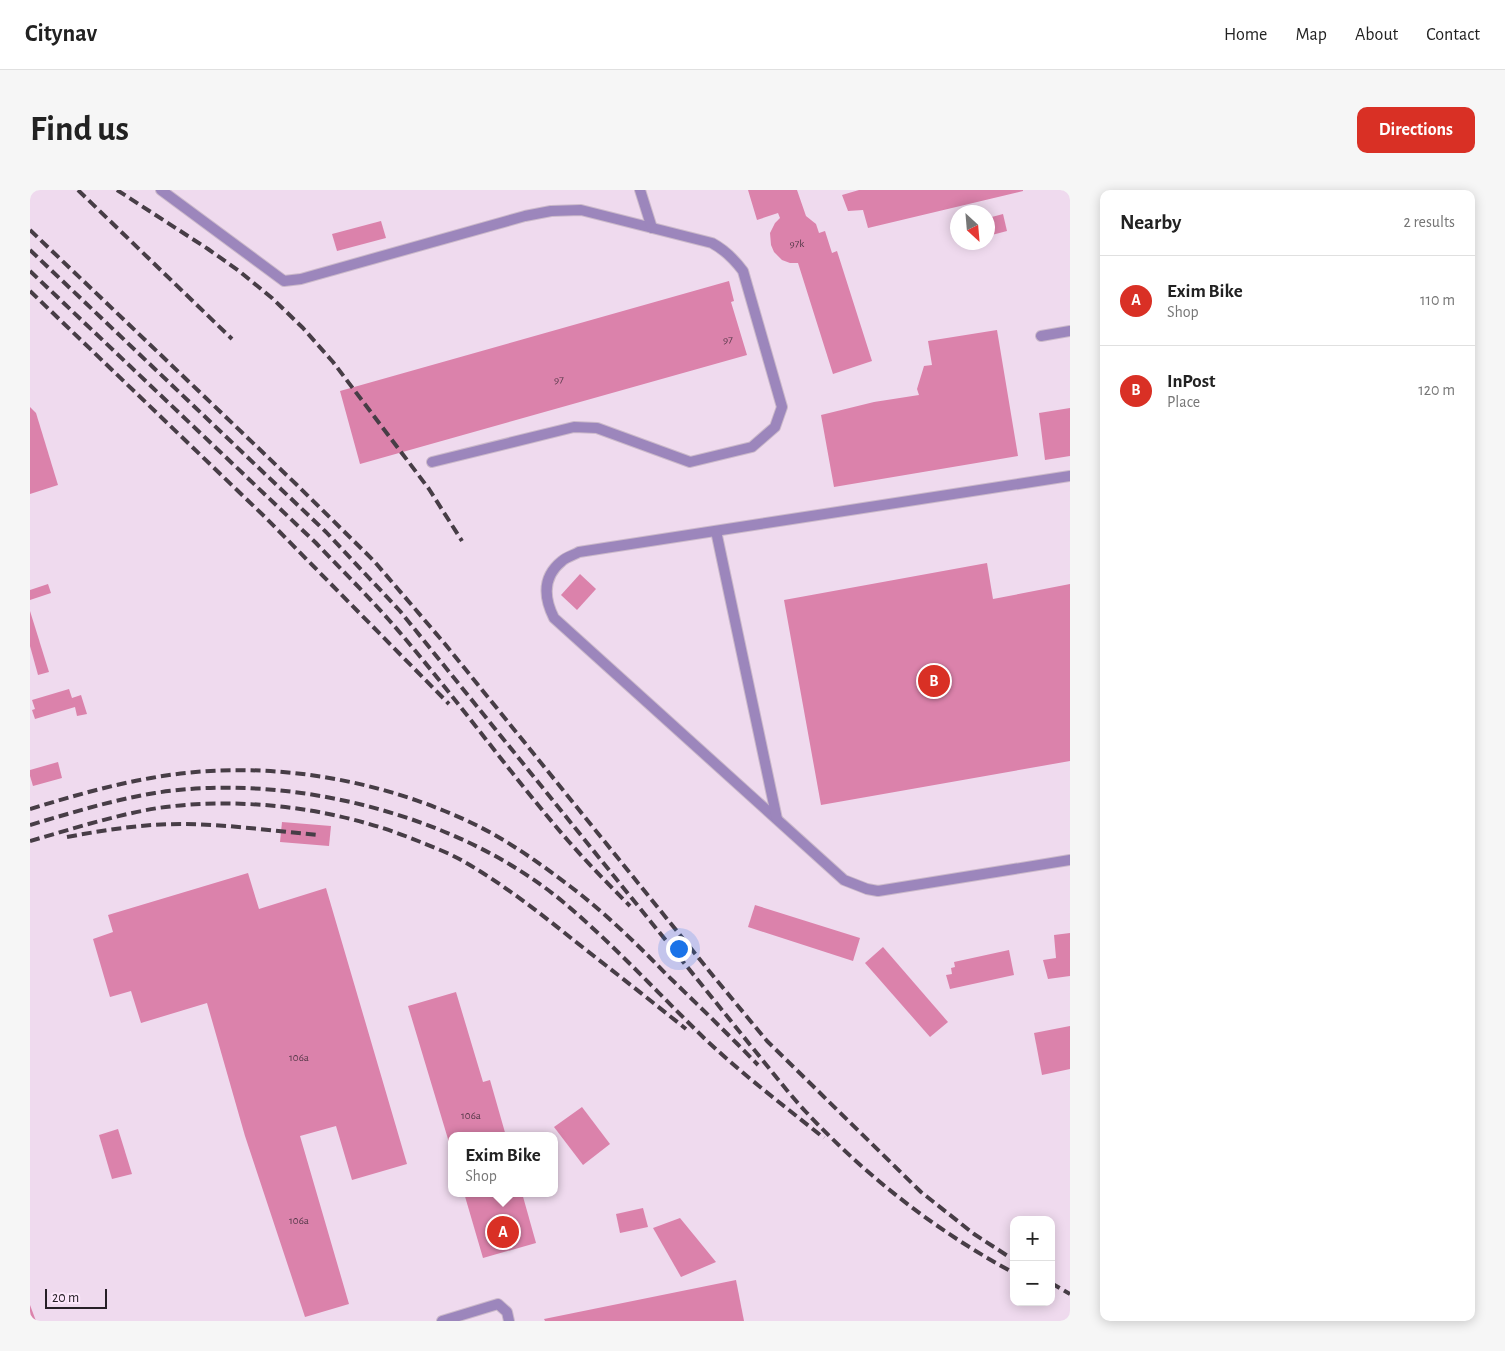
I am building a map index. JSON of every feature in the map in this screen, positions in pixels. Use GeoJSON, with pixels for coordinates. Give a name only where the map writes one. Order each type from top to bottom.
{"type":"FeatureCollection","features":[{"type":"Feature","properties":{"kind":"lane"},"geometry":{"type":"LineString","coordinates":[[160,190],[284,282],[301,279],[526,216],[551,211],[581,210],[712,243],[733,257],[743,270],[782,407],[775,427],[752,446],[690,462],[597,428],[574,427],[432,462]]}},
{"type":"Feature","properties":{"kind":"lane"},"geometry":{"type":"LineString","coordinates":[[640,190],[652,228]]}},
{"type":"Feature","properties":{"kind":"lane"},"geometry":{"type":"LineString","coordinates":[[1041,336],[1070,331]]}},
{"type":"Feature","properties":{"kind":"lane"},"geometry":{"type":"LineString","coordinates":[[1070,476],[579,552],[562,561],[553,571],[546,587],[548,606],[554,618],[844,880],[878,891],[1070,860]]}},
{"type":"Feature","properties":{"kind":"lane"},"geometry":{"type":"LineString","coordinates":[[716,531],[777,820]]}},
{"type":"Feature","properties":{"kind":"lane"},"geometry":{"type":"LineString","coordinates":[[442,1321],[498,1304],[507,1312],[509,1321]]}},
{"type":"Feature","properties":{"kind":"building"},"geometry":{"type":"Polygon","coordinates":[[[748,190],[797,190],[806,216],[816,224],[819,233],[825,231],[832,253],[837,251],[872,361],[833,374],[798,263],[782,260],[774,252],[771,245],[770,233],[780,218],[778,213],[757,220],[748,190]]]}},
{"type":"Feature","properties":{"kind":"building"},"geometry":{"type":"Polygon","coordinates":[[[859,190],[1023,190],[964,205],[950,205],[950,208],[868,228],[863,210],[848,211],[842,195],[859,190]]]}},
{"type":"Feature","properties":{"kind":"building"},"geometry":{"type":"Polygon","coordinates":[[[1003,214],[1007,231],[995,234],[995,216],[1003,214]]]}},
{"type":"Feature","properties":{"kind":"building"},"geometry":{"type":"Polygon","coordinates":[[[381,221],[386,238],[337,251],[332,234],[381,221]]]}},
{"type":"Feature","properties":{"kind":"building"},"geometry":{"type":"Polygon","coordinates":[[[729,281],[734,301],[731,302],[747,355],[360,464],[340,391],[729,281]]]}},
{"type":"Feature","properties":{"kind":"building"},"geometry":{"type":"Polygon","coordinates":[[[997,330],[1018,456],[834,487],[821,415],[874,402],[919,395],[917,389],[924,366],[932,365],[928,341],[997,330]]]}},
{"type":"Feature","properties":{"kind":"building"},"geometry":{"type":"Polygon","coordinates":[[[30,407],[36,413],[58,485],[30,494],[30,407]]]}},
{"type":"Feature","properties":{"kind":"building"},"geometry":{"type":"Polygon","coordinates":[[[1070,408],[1070,456],[1045,460],[1039,413],[1070,408]]]}},
{"type":"Feature","properties":{"kind":"building"},"geometry":{"type":"Polygon","coordinates":[[[987,563],[993,599],[1070,584],[1070,761],[821,805],[784,600],[987,563]]]}},
{"type":"Feature","properties":{"kind":"building"},"geometry":{"type":"Polygon","coordinates":[[[580,574],[596,589],[577,610],[561,595],[580,574]]]}},
{"type":"Feature","properties":{"kind":"building"},"geometry":{"type":"Polygon","coordinates":[[[48,584],[51,593],[30,600],[30,590],[48,584]]]}},
{"type":"Feature","properties":{"kind":"building"},"geometry":{"type":"Polygon","coordinates":[[[30,611],[49,672],[38,675],[30,646],[30,611]]]}},
{"type":"Feature","properties":{"kind":"building"},"geometry":{"type":"Polygon","coordinates":[[[69,689],[72,698],[81,695],[87,714],[77,716],[75,707],[35,719],[32,710],[35,709],[32,700],[69,689]]]}},
{"type":"Feature","properties":{"kind":"building"},"geometry":{"type":"Polygon","coordinates":[[[58,762],[62,778],[33,786],[30,770],[58,762]]]}},
{"type":"Feature","properties":{"kind":"building"},"geometry":{"type":"Polygon","coordinates":[[[282,822],[331,826],[329,846],[280,842],[282,822]]]}},
{"type":"Feature","properties":{"kind":"building"},"geometry":{"type":"Polygon","coordinates":[[[248,873],[259,909],[326,888],[407,1164],[352,1180],[336,1126],[300,1136],[349,1304],[305,1317],[245,1136],[207,1003],[141,1023],[131,991],[110,997],[93,939],[113,932],[108,915],[248,873]]]}},
{"type":"Feature","properties":{"kind":"building"},"geometry":{"type":"Polygon","coordinates":[[[755,905],[860,938],[853,961],[748,927],[755,905]]]}},
{"type":"Feature","properties":{"kind":"building"},"geometry":{"type":"Polygon","coordinates":[[[1070,933],[1070,976],[1048,979],[1043,960],[1056,958],[1054,935],[1070,933]]]}},
{"type":"Feature","properties":{"kind":"building"},"geometry":{"type":"Polygon","coordinates":[[[883,947],[948,1022],[930,1037],[865,963],[883,947]]]}},
{"type":"Feature","properties":{"kind":"building"},"geometry":{"type":"Polygon","coordinates":[[[1009,950],[1014,975],[950,989],[946,975],[952,974],[951,968],[955,967],[954,962],[1009,950]]]}},
{"type":"Feature","properties":{"kind":"building"},"geometry":{"type":"Polygon","coordinates":[[[456,992],[483,1082],[490,1080],[505,1132],[448,1132],[448,1139],[408,1006],[456,992]]]}},
{"type":"Feature","properties":{"kind":"building"},"geometry":{"type":"Polygon","coordinates":[[[1070,1026],[1070,1069],[1042,1075],[1034,1033],[1070,1026]]]}},
{"type":"Feature","properties":{"kind":"building"},"geometry":{"type":"Polygon","coordinates":[[[582,1107],[610,1144],[583,1165],[554,1127],[582,1107]]]}},
{"type":"Feature","properties":{"kind":"building"},"geometry":{"type":"Polygon","coordinates":[[[118,1129],[132,1174],[112,1179],[99,1135],[118,1129]]]}},
{"type":"Feature","properties":{"kind":"building"},"geometry":{"type":"Polygon","coordinates":[[[465,1197],[523,1197],[536,1243],[483,1258],[465,1197]]]}},
{"type":"Feature","properties":{"kind":"building"},"geometry":{"type":"Polygon","coordinates":[[[643,1208],[648,1227],[620,1233],[616,1214],[643,1208]]]}},
{"type":"Feature","properties":{"kind":"building"},"geometry":{"type":"Polygon","coordinates":[[[680,1218],[716,1262],[681,1277],[653,1228],[680,1218]]]}},
{"type":"Feature","properties":{"kind":"building"},"geometry":{"type":"Polygon","coordinates":[[[736,1280],[744,1321],[545,1321],[544,1319],[736,1280]]]}},
{"type":"Feature","properties":{"kind":"building"},"geometry":{"type":"Polygon","coordinates":[[[30,1305],[36,1321],[30,1321],[30,1305]]]}},
{"type":"Feature","properties":{"kind":"railway"},"geometry":{"type":"LineString","coordinates":[[78,190],[232,339]]}},
{"type":"Feature","properties":{"kind":"railway"},"geometry":{"type":"LineString","coordinates":[[117,190],[239,271],[272,298],[303,328],[333,362],[429,489],[462,541]]}},
{"type":"Feature","properties":{"kind":"railway"},"geometry":{"type":"LineString","coordinates":[[30,230],[374,561],[445,644],[767,1041],[921,1192],[974,1234],[1010,1257]]}},
{"type":"Feature","properties":{"kind":"railway"},"geometry":{"type":"LineString","coordinates":[[30,250],[326,532],[400,611],[790,1094],[829,1136],[903,1201],[957,1239],[1010,1271]]}},
{"type":"Feature","properties":{"kind":"railway"},"geometry":{"type":"LineString","coordinates":[[30,271],[316,543],[362,590],[431,670],[562,834],[630,906]]}},
{"type":"Feature","properties":{"kind":"railway"},"geometry":{"type":"LineString","coordinates":[[30,291],[265,517],[449,704]]}},
{"type":"Feature","properties":{"kind":"railway"},"geometry":{"type":"LineString","coordinates":[[30,809],[90,792],[151,778],[192,772],[234,770],[276,771],[317,776],[358,784],[438,808],[476,825],[501,839],[560,878],[584,897],[632,940],[758,1065]]}},
{"type":"Feature","properties":{"kind":"railway"},"geometry":{"type":"LineString","coordinates":[[30,825],[123,799],[155,793],[206,788],[260,789],[315,795],[369,806],[422,823],[473,844],[520,871],[562,901],[617,951],[718,1051],[824,1138]]}},
{"type":"Feature","properties":{"kind":"railway"},"geometry":{"type":"LineString","coordinates":[[30,841],[126,814],[190,805],[223,803],[257,804],[323,813],[356,820],[435,848],[458,858],[478,870],[535,910],[686,1029]]}},
{"type":"Feature","properties":{"kind":"railway"},"geometry":{"type":"LineString","coordinates":[[67,837],[124,828],[181,824],[232,826],[318,835]]}},
{"type":"Feature","properties":{"kind":"railway"},"geometry":{"type":"LineString","coordinates":[[1055,1285],[1070,1294]]}},
{"type":"Feature","properties":{"kind":"place","name":"InPost"},"geometry":{"type":"Point","coordinates":[934,681]}},
{"type":"Feature","properties":{"kind":"place","name":"Exim Bike"},"geometry":{"type":"Point","coordinates":[503,1232]}}]}
